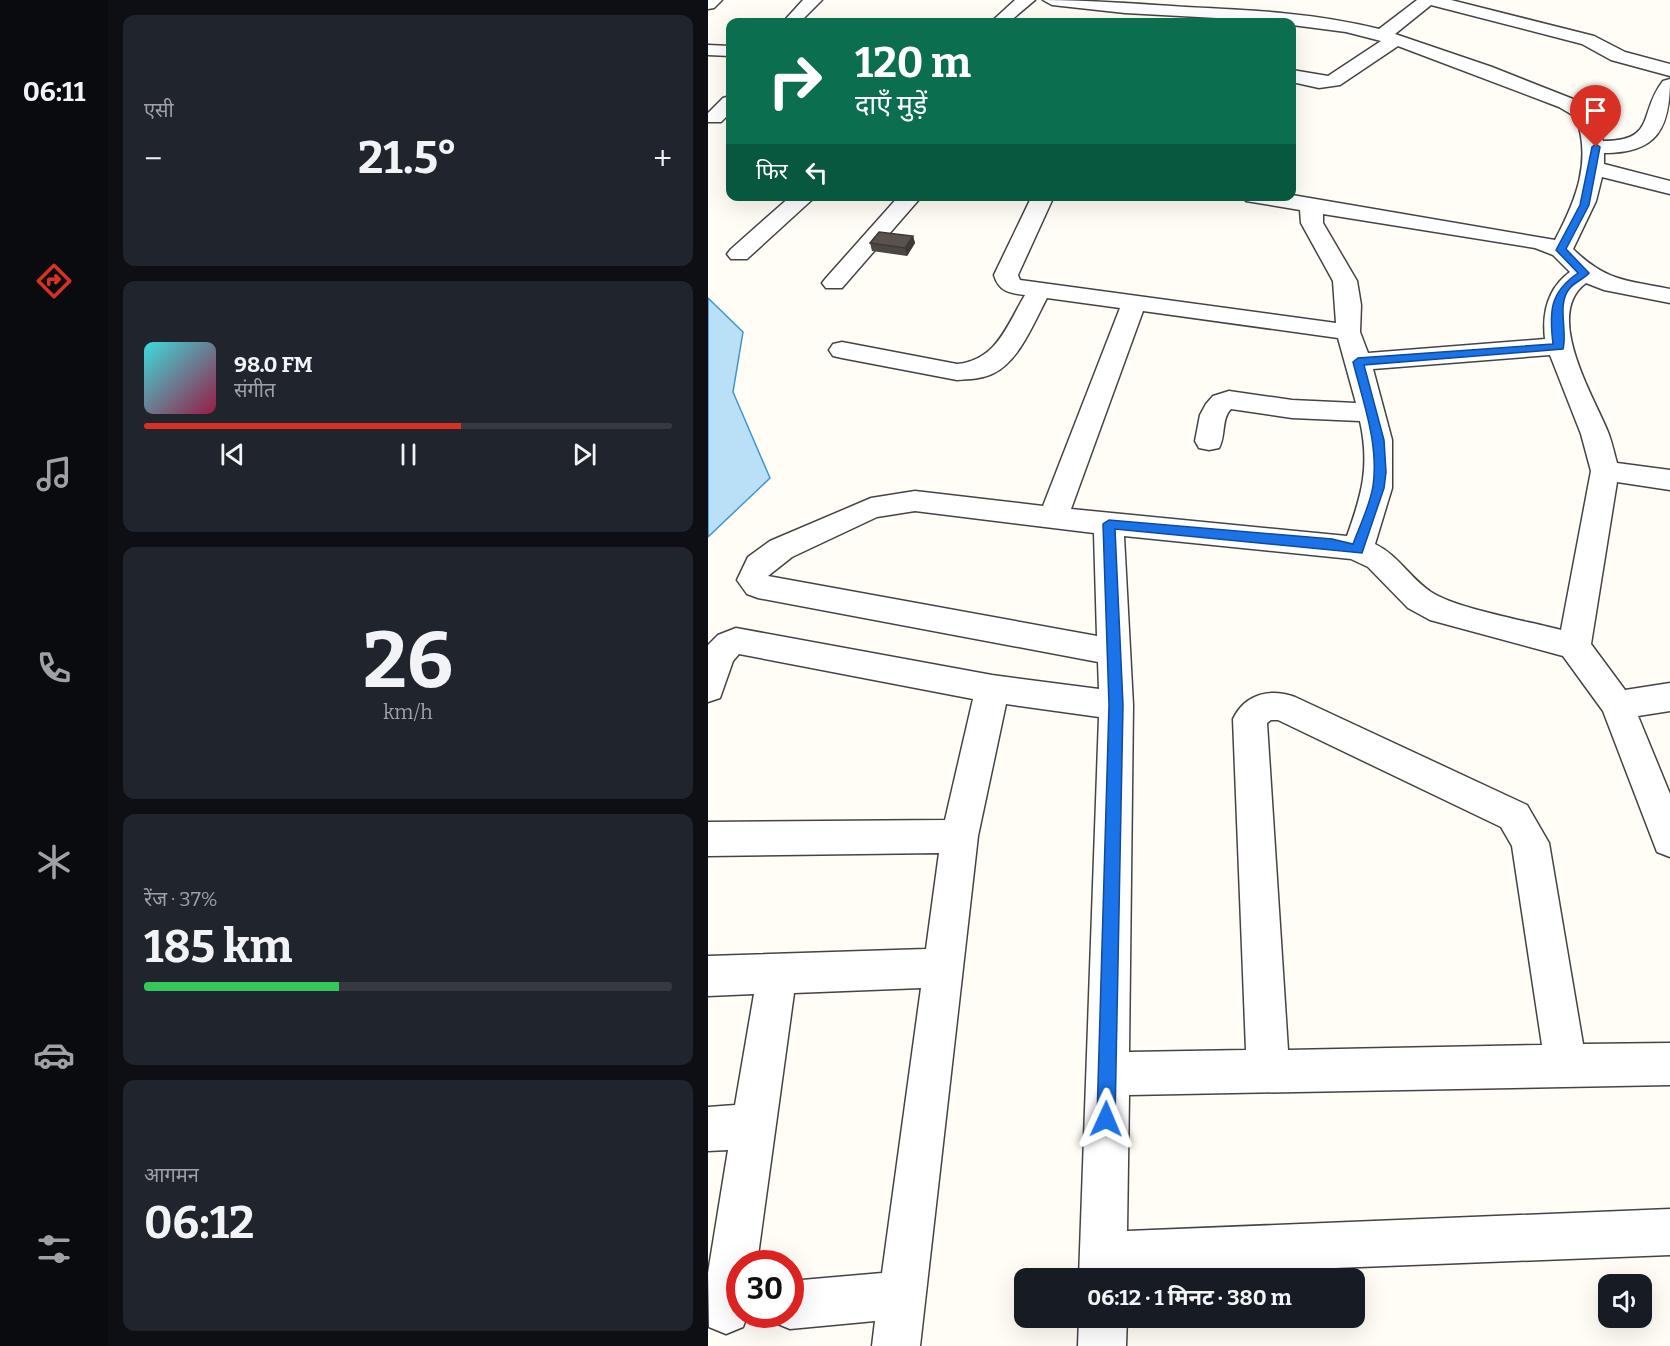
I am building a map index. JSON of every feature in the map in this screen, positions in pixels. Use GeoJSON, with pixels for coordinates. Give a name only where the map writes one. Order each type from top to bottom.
{"type":"FeatureCollection","features":[{"type":"Feature","properties":{"kind":"street"},"geometry":{"type":"LineString","coordinates":[[708,4],[712,0]]}},
{"type":"Feature","properties":{"kind":"street"},"geometry":{"type":"LineString","coordinates":[[795,18],[813,0]]}},
{"type":"Feature","properties":{"kind":"street"},"geometry":{"type":"LineString","coordinates":[[1004,18],[1026,0]]}},
{"type":"Feature","properties":{"kind":"street"},"geometry":{"type":"LineString","coordinates":[[1052,0],[1161,5],[1249,18]]}},
{"type":"Feature","properties":{"kind":"street"},"geometry":{"type":"LineString","coordinates":[[1296,77],[1320,82],[1333,81],[1388,38],[1427,0],[1454,2],[1588,40],[1618,56],[1670,70]]}},
{"type":"Feature","properties":{"kind":"street"},"geometry":{"type":"LineString","coordinates":[[1296,22],[1327,24],[1388,38],[1566,103],[1585,114],[1595,157],[1585,205],[1561,250]]}},
{"type":"Feature","properties":{"kind":"street"},"geometry":{"type":"LineString","coordinates":[[708,50],[726,51]]}},
{"type":"Feature","properties":{"kind":"street"},"geometry":{"type":"LineString","coordinates":[[1595,157],[1638,144],[1661,132],[1663,95],[1670,85]]}},
{"type":"Feature","properties":{"kind":"street"},"geometry":{"type":"LineString","coordinates":[[1595,157],[1670,188]]}},
{"type":"Feature","properties":{"kind":"street"},"geometry":{"type":"LineString","coordinates":[[740,254],[799,201]]}},
{"type":"Feature","properties":{"kind":"street"},"geometry":{"type":"LineString","coordinates":[[834,283],[907,201]]}},
{"type":"Feature","properties":{"kind":"street"},"geometry":{"type":"LineString","coordinates":[[1041,201],[1006,275],[1008,282],[1013,286],[1348,332]]}},
{"type":"Feature","properties":{"kind":"street"},"geometry":{"type":"LineString","coordinates":[[1282,201],[1540,242],[1561,250],[1584,273],[1604,283],[1670,296]]}},
{"type":"Feature","properties":{"kind":"street"},"geometry":{"type":"LineString","coordinates":[[1311,206],[1312,224],[1345,281],[1349,305],[1348,332],[1372,413],[1380,458],[1378,488],[1358,549]]}},
{"type":"Feature","properties":{"kind":"street"},"geometry":{"type":"LineString","coordinates":[[1574,646],[1605,471],[1595,434],[1559,346],[1556,326],[1561,296],[1566,286],[1584,273]]}},
{"type":"Feature","properties":{"kind":"street"},"geometry":{"type":"LineString","coordinates":[[842,350],[957,372],[973,371],[986,367],[1006,346],[1040,290]]}},
{"type":"Feature","properties":{"kind":"street"},"geometry":{"type":"LineString","coordinates":[[1053,517],[1134,302]]}},
{"type":"Feature","properties":{"kind":"street"},"geometry":{"type":"LineString","coordinates":[[1358,362],[1559,346]]}},
{"type":"Feature","properties":{"kind":"street"},"geometry":{"type":"LineString","coordinates":[[1209,441],[1215,406],[1220,401],[1229,400],[1311,411],[1372,413]]}},
{"type":"Feature","properties":{"kind":"street"},"geometry":{"type":"LineString","coordinates":[[1605,471],[1670,480]]}},
{"type":"Feature","properties":{"kind":"street"},"geometry":{"type":"LineString","coordinates":[[1114,652],[758,586],[752,580],[753,572],[768,557],[782,549],[871,508],[898,501],[915,501],[1109,524],[1332,544],[1358,549],[1378,559],[1412,594],[1441,611],[1574,646],[1617,705],[1670,840]]}},
{"type":"Feature","properties":{"kind":"street"},"geometry":{"type":"LineString","coordinates":[[1109,524],[1116,705],[1103,1266],[1670,1232]]}},
{"type":"Feature","properties":{"kind":"street"},"geometry":{"type":"LineString","coordinates":[[708,688],[720,652],[727,644],[736,641],[992,689],[1116,705]]}},
{"type":"Feature","properties":{"kind":"street"},"geometry":{"type":"LineString","coordinates":[[896,1346],[960,836],[992,689]]}},
{"type":"Feature","properties":{"kind":"street"},"geometry":{"type":"LineString","coordinates":[[1617,705],[1670,697]]}},
{"type":"Feature","properties":{"kind":"street"},"geometry":{"type":"LineString","coordinates":[[1268,1072],[1250,719],[1258,709],[1272,705],[1283,707],[1514,816],[1530,843],[1566,1066]]}},
{"type":"Feature","properties":{"kind":"street"},"geometry":{"type":"LineString","coordinates":[[708,839],[960,836]]}},
{"type":"Feature","properties":{"kind":"street"},"geometry":{"type":"LineString","coordinates":[[708,976],[944,968]]}},
{"type":"Feature","properties":{"kind":"street"},"geometry":{"type":"LineString","coordinates":[[724,1311],[777,974]]}},
{"type":"Feature","properties":{"kind":"street"},"geometry":{"type":"LineString","coordinates":[[1107,1074],[1670,1064]]}},
{"type":"Feature","properties":{"kind":"street"},"geometry":{"type":"LineString","coordinates":[[708,1129],[754,1126]]}},
{"type":"Feature","properties":{"kind":"street"},"geometry":{"type":"LineString","coordinates":[[804,1304],[901,1295]]}},
{"type":"Feature","properties":{"kind":"street"},"geometry":{"type":"LineString","coordinates":[[1102,1346],[1103,1328]]}},
{"type":"Feature","properties":{"kind":"water"},"geometry":{"type":"Polygon","coordinates":[[[708,298],[743,332],[733,392],[770,478],[708,537],[708,298]]]}},
{"type":"Feature","properties":{"kind":"building"},"geometry":{"type":"Polygon","coordinates":[[[879,232],[913,236],[905,248],[870,243],[879,232]]]}},
{"type":"Feature","properties":{"kind":"route"},"geometry":{"type":"LineString","coordinates":[[1106,1119],[1116,705],[1109,524],[1332,544],[1358,549],[1378,488],[1380,472],[1378,440],[1358,362],[1559,346],[1556,326],[1561,296],[1566,286],[1584,273],[1561,250],[1585,205],[1594,168],[1596,147]]}}]}
